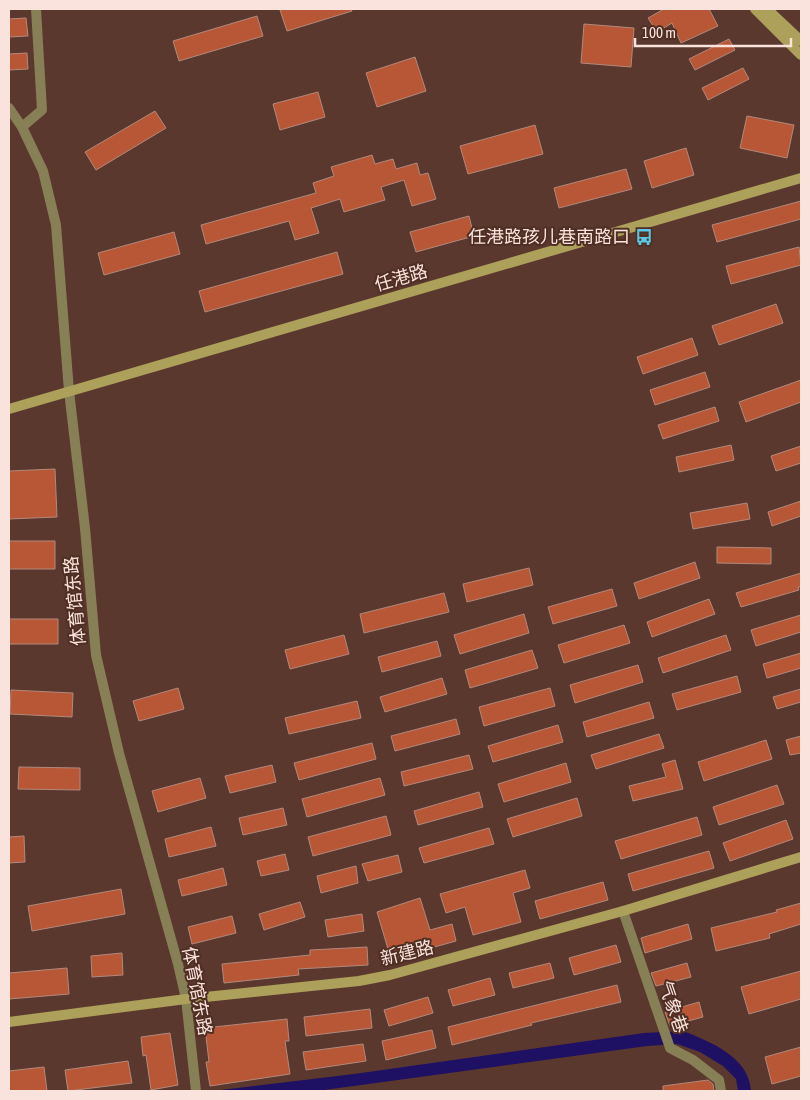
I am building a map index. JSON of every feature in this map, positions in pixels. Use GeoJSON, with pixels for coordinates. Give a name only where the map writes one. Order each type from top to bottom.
{"type":"FeatureCollection","features":[{"type":"Feature","properties":{"kind":"street"},"geometry":{"type":"LineString","coordinates":[[22,127],[42,110],[36,9]]}},
{"type":"Feature","properties":{"kind":"street"},"geometry":{"type":"LineString","coordinates":[[755,9],[801,55]]}},
{"type":"Feature","properties":{"kind":"street"},"geometry":{"type":"LineString","coordinates":[[767,9],[801,41]]}},
{"type":"Feature","properties":{"kind":"street","name":"体育馆东路"},"geometry":{"type":"LineString","coordinates":[[9,108],[22,127],[43,171],[56,225],[69,392],[85,528],[96,656],[119,753],[186,999],[196,1091]]}},
{"type":"Feature","properties":{"kind":"street","name":"任港路"},"geometry":{"type":"LineString","coordinates":[[9,409],[801,178]]}},
{"type":"Feature","properties":{"kind":"street","name":"新建路"},"geometry":{"type":"LineString","coordinates":[[9,1022],[186,999],[359,981],[390,975],[623,911],[801,857]]}},
{"type":"Feature","properties":{"kind":"street","name":"气象巷"},"geometry":{"type":"LineString","coordinates":[[623,911],[670,1048],[694,1060],[719,1080],[721,1091]]}},
{"type":"Feature","properties":{"kind":"shaded area"},"geometry":{"type":"Polygon","coordinates":[[[683,1031],[727,1052],[743,1069],[749,1079],[751,1091],[738,1091],[736,1079],[723,1066],[700,1052],[677,1044],[647,1046],[317,1091],[212,1091],[354,1074],[644,1033],[683,1031]]]}},
{"type":"Feature","properties":{"kind":"building"},"geometry":{"type":"Polygon","coordinates":[[[351,9],[352,11],[287,31],[280,10],[351,9]]]}},
{"type":"Feature","properties":{"kind":"building"},"geometry":{"type":"Polygon","coordinates":[[[664,9],[709,9],[718,26],[681,43],[672,23],[657,32],[648,18],[664,9]]]}},
{"type":"Feature","properties":{"kind":"building"},"geometry":{"type":"Polygon","coordinates":[[[257,16],[263,36],[179,61],[173,41],[257,16]]]}},
{"type":"Feature","properties":{"kind":"building"},"geometry":{"type":"Polygon","coordinates":[[[26,18],[28,36],[9,37],[9,19],[26,18]]]}},
{"type":"Feature","properties":{"kind":"building"},"geometry":{"type":"Polygon","coordinates":[[[584,24],[634,28],[631,67],[581,63],[584,24]]]}},
{"type":"Feature","properties":{"kind":"building"},"geometry":{"type":"Polygon","coordinates":[[[729,39],[735,50],[695,70],[689,59],[729,39]]]}},
{"type":"Feature","properties":{"kind":"building"},"geometry":{"type":"Polygon","coordinates":[[[27,53],[28,69],[9,70],[9,54],[27,53]]]}},
{"type":"Feature","properties":{"kind":"building"},"geometry":{"type":"Polygon","coordinates":[[[415,57],[426,91],[377,107],[366,73],[415,57]]]}},
{"type":"Feature","properties":{"kind":"building"},"geometry":{"type":"Polygon","coordinates":[[[743,68],[749,79],[708,100],[702,88],[743,68]]]}},
{"type":"Feature","properties":{"kind":"building"},"geometry":{"type":"Polygon","coordinates":[[[318,92],[325,117],[280,130],[273,104],[318,92]]]}},
{"type":"Feature","properties":{"kind":"building"},"geometry":{"type":"Polygon","coordinates":[[[155,111],[166,128],[96,170],[85,152],[155,111]]]}},
{"type":"Feature","properties":{"kind":"building"},"geometry":{"type":"Polygon","coordinates":[[[747,116],[794,125],[787,158],[740,148],[747,116]]]}},
{"type":"Feature","properties":{"kind":"building"},"geometry":{"type":"Polygon","coordinates":[[[535,125],[543,154],[468,174],[460,146],[535,125]]]}},
{"type":"Feature","properties":{"kind":"building"},"geometry":{"type":"Polygon","coordinates":[[[686,148],[694,175],[652,188],[644,161],[686,148]]]}},
{"type":"Feature","properties":{"kind":"building"},"geometry":{"type":"Polygon","coordinates":[[[372,155],[375,164],[393,159],[396,169],[417,163],[420,175],[428,173],[436,199],[412,206],[404,180],[381,187],[385,200],[344,212],[340,199],[311,208],[319,233],[295,240],[289,221],[206,244],[201,225],[316,193],[313,183],[334,176],[331,167],[372,155]]]}},
{"type":"Feature","properties":{"kind":"building"},"geometry":{"type":"Polygon","coordinates":[[[626,169],[632,189],[559,208],[554,188],[626,169]]]}},
{"type":"Feature","properties":{"kind":"building"},"geometry":{"type":"Polygon","coordinates":[[[801,201],[801,219],[717,242],[712,225],[801,201]]]}},
{"type":"Feature","properties":{"kind":"building"},"geometry":{"type":"Polygon","coordinates":[[[469,216],[474,236],[416,252],[410,232],[469,216]]]}},
{"type":"Feature","properties":{"kind":"building"},"geometry":{"type":"Polygon","coordinates":[[[174,232],[180,254],[104,275],[98,253],[174,232]]]}},
{"type":"Feature","properties":{"kind":"building"},"geometry":{"type":"Polygon","coordinates":[[[799,247],[801,265],[731,284],[726,266],[799,247]]]}},
{"type":"Feature","properties":{"kind":"building"},"geometry":{"type":"Polygon","coordinates":[[[337,252],[343,274],[205,312],[199,291],[337,252]]]}},
{"type":"Feature","properties":{"kind":"building"},"geometry":{"type":"Polygon","coordinates":[[[776,304],[783,323],[719,345],[712,326],[776,304]]]}},
{"type":"Feature","properties":{"kind":"building"},"geometry":{"type":"Polygon","coordinates":[[[692,338],[698,355],[643,374],[637,357],[692,338]]]}},
{"type":"Feature","properties":{"kind":"building"},"geometry":{"type":"Polygon","coordinates":[[[705,372],[710,387],[655,405],[650,390],[705,372]]]}},
{"type":"Feature","properties":{"kind":"building"},"geometry":{"type":"Polygon","coordinates":[[[801,380],[801,402],[746,422],[739,402],[801,380]]]}},
{"type":"Feature","properties":{"kind":"building"},"geometry":{"type":"Polygon","coordinates":[[[715,407],[719,421],[663,439],[658,425],[715,407]]]}},
{"type":"Feature","properties":{"kind":"building"},"geometry":{"type":"Polygon","coordinates":[[[731,445],[734,460],[679,472],[676,457],[731,445]]]}},
{"type":"Feature","properties":{"kind":"building"},"geometry":{"type":"Polygon","coordinates":[[[801,446],[801,463],[776,471],[771,456],[801,446]]]}},
{"type":"Feature","properties":{"kind":"building"},"geometry":{"type":"Polygon","coordinates":[[[55,469],[57,517],[9,519],[9,471],[55,469]]]}},
{"type":"Feature","properties":{"kind":"building"},"geometry":{"type":"Polygon","coordinates":[[[801,501],[801,516],[772,526],[768,512],[801,501]]]}},
{"type":"Feature","properties":{"kind":"building"},"geometry":{"type":"Polygon","coordinates":[[[747,503],[750,519],[693,529],[690,513],[747,503]]]}},
{"type":"Feature","properties":{"kind":"building"},"geometry":{"type":"Polygon","coordinates":[[[9,541],[55,541],[55,569],[9,569],[9,541]]]}},
{"type":"Feature","properties":{"kind":"building"},"geometry":{"type":"Polygon","coordinates":[[[717,547],[771,548],[771,564],[717,563],[717,547]]]}},
{"type":"Feature","properties":{"kind":"building"},"geometry":{"type":"Polygon","coordinates":[[[695,562],[700,578],[639,599],[634,583],[695,562]]]}},
{"type":"Feature","properties":{"kind":"building"},"geometry":{"type":"Polygon","coordinates":[[[529,568],[533,585],[467,602],[463,584],[529,568]]]}},
{"type":"Feature","properties":{"kind":"building"},"geometry":{"type":"Polygon","coordinates":[[[801,573],[801,587],[798,587],[799,590],[741,607],[736,593],[801,573]]]}},
{"type":"Feature","properties":{"kind":"building"},"geometry":{"type":"Polygon","coordinates":[[[612,589],[617,606],[553,624],[548,607],[612,589]]]}},
{"type":"Feature","properties":{"kind":"building"},"geometry":{"type":"Polygon","coordinates":[[[444,593],[449,612],[364,633],[360,614],[444,593]]]}},
{"type":"Feature","properties":{"kind":"building"},"geometry":{"type":"Polygon","coordinates":[[[709,599],[715,614],[652,637],[647,622],[709,599]]]}},
{"type":"Feature","properties":{"kind":"building"},"geometry":{"type":"Polygon","coordinates":[[[524,614],[529,633],[460,654],[454,635],[524,614]]]}},
{"type":"Feature","properties":{"kind":"building"},"geometry":{"type":"Polygon","coordinates":[[[801,615],[801,632],[756,646],[751,630],[801,615]]]}},
{"type":"Feature","properties":{"kind":"building"},"geometry":{"type":"Polygon","coordinates":[[[9,619],[58,619],[58,644],[9,644],[9,619]]]}},
{"type":"Feature","properties":{"kind":"building"},"geometry":{"type":"Polygon","coordinates":[[[624,625],[630,643],[564,663],[558,645],[624,625]]]}},
{"type":"Feature","properties":{"kind":"building"},"geometry":{"type":"Polygon","coordinates":[[[344,635],[349,654],[290,669],[285,650],[344,635]]]}},
{"type":"Feature","properties":{"kind":"building"},"geometry":{"type":"Polygon","coordinates":[[[726,635],[731,650],[663,673],[658,658],[726,635]]]}},
{"type":"Feature","properties":{"kind":"building"},"geometry":{"type":"Polygon","coordinates":[[[437,641],[441,656],[382,672],[378,657],[437,641]]]}},
{"type":"Feature","properties":{"kind":"building"},"geometry":{"type":"Polygon","coordinates":[[[532,650],[538,668],[470,688],[465,670],[532,650]]]}},
{"type":"Feature","properties":{"kind":"building"},"geometry":{"type":"Polygon","coordinates":[[[801,653],[801,668],[767,678],[763,664],[801,653]]]}},
{"type":"Feature","properties":{"kind":"building"},"geometry":{"type":"Polygon","coordinates":[[[638,665],[643,682],[575,703],[570,685],[638,665]]]}},
{"type":"Feature","properties":{"kind":"building"},"geometry":{"type":"Polygon","coordinates":[[[737,676],[741,692],[677,710],[672,694],[737,676]]]}},
{"type":"Feature","properties":{"kind":"building"},"geometry":{"type":"Polygon","coordinates":[[[442,678],[447,694],[385,712],[380,697],[442,678]]]}},
{"type":"Feature","properties":{"kind":"building"},"geometry":{"type":"Polygon","coordinates":[[[178,688],[184,709],[139,721],[133,701],[178,688]]]}},
{"type":"Feature","properties":{"kind":"building"},"geometry":{"type":"Polygon","coordinates":[[[550,688],[555,706],[484,726],[479,707],[550,688]]]}},
{"type":"Feature","properties":{"kind":"building"},"geometry":{"type":"Polygon","coordinates":[[[801,689],[801,702],[777,709],[773,697],[801,689]]]}},
{"type":"Feature","properties":{"kind":"building"},"geometry":{"type":"Polygon","coordinates":[[[11,690],[73,693],[72,717],[10,714],[11,690]]]}},
{"type":"Feature","properties":{"kind":"building"},"geometry":{"type":"Polygon","coordinates":[[[357,701],[361,718],[289,734],[285,718],[357,701]]]}},
{"type":"Feature","properties":{"kind":"building"},"geometry":{"type":"Polygon","coordinates":[[[649,702],[654,718],[587,737],[583,722],[649,702]]]}},
{"type":"Feature","properties":{"kind":"building"},"geometry":{"type":"Polygon","coordinates":[[[456,719],[460,734],[395,751],[391,736],[456,719]]]}},
{"type":"Feature","properties":{"kind":"building"},"geometry":{"type":"Polygon","coordinates":[[[558,725],[563,742],[493,762],[488,746],[558,725]]]}},
{"type":"Feature","properties":{"kind":"building"},"geometry":{"type":"Polygon","coordinates":[[[659,734],[664,748],[596,769],[591,755],[659,734]]]}},
{"type":"Feature","properties":{"kind":"building"},"geometry":{"type":"Polygon","coordinates":[[[801,736],[801,753],[790,755],[786,740],[801,736]]]}},
{"type":"Feature","properties":{"kind":"building"},"geometry":{"type":"Polygon","coordinates":[[[766,740],[772,759],[704,781],[698,762],[766,740]]]}},
{"type":"Feature","properties":{"kind":"building"},"geometry":{"type":"Polygon","coordinates":[[[372,743],[376,759],[299,780],[294,763],[372,743]]]}},
{"type":"Feature","properties":{"kind":"building"},"geometry":{"type":"Polygon","coordinates":[[[469,755],[473,769],[404,786],[401,772],[469,755]]]}},
{"type":"Feature","properties":{"kind":"building"},"geometry":{"type":"Polygon","coordinates":[[[675,760],[683,789],[633,801],[629,786],[666,777],[662,764],[675,760]]]}},
{"type":"Feature","properties":{"kind":"building"},"geometry":{"type":"Polygon","coordinates":[[[566,763],[571,782],[504,802],[498,784],[566,763]]]}},
{"type":"Feature","properties":{"kind":"building"},"geometry":{"type":"Polygon","coordinates":[[[272,765],[276,782],[230,793],[225,776],[272,765]]]}},
{"type":"Feature","properties":{"kind":"building"},"geometry":{"type":"Polygon","coordinates":[[[19,767],[80,768],[80,790],[18,789],[19,767]]]}},
{"type":"Feature","properties":{"kind":"building"},"geometry":{"type":"Polygon","coordinates":[[[200,778],[206,798],[158,812],[152,791],[200,778]]]}},
{"type":"Feature","properties":{"kind":"building"},"geometry":{"type":"Polygon","coordinates":[[[380,778],[385,795],[307,817],[302,799],[380,778]]]}},
{"type":"Feature","properties":{"kind":"building"},"geometry":{"type":"Polygon","coordinates":[[[777,785],[784,804],[719,825],[713,807],[777,785]]]}},
{"type":"Feature","properties":{"kind":"building"},"geometry":{"type":"Polygon","coordinates":[[[479,792],[483,807],[418,825],[414,811],[479,792]]]}},
{"type":"Feature","properties":{"kind":"building"},"geometry":{"type":"Polygon","coordinates":[[[577,798],[582,816],[513,837],[507,819],[577,798]]]}},
{"type":"Feature","properties":{"kind":"building"},"geometry":{"type":"Polygon","coordinates":[[[283,808],[287,825],[243,835],[239,818],[283,808]]]}},
{"type":"Feature","properties":{"kind":"building"},"geometry":{"type":"Polygon","coordinates":[[[386,816],[391,835],[313,856],[308,837],[386,816]]]}},
{"type":"Feature","properties":{"kind":"building"},"geometry":{"type":"Polygon","coordinates":[[[697,817],[702,835],[621,859],[615,841],[697,817]]]}},
{"type":"Feature","properties":{"kind":"building"},"geometry":{"type":"Polygon","coordinates":[[[786,820],[793,839],[730,861],[723,843],[786,820]]]}},
{"type":"Feature","properties":{"kind":"building"},"geometry":{"type":"Polygon","coordinates":[[[211,827],[216,846],[169,857],[165,839],[211,827]]]}},
{"type":"Feature","properties":{"kind":"building"},"geometry":{"type":"Polygon","coordinates":[[[489,828],[494,844],[424,863],[419,848],[489,828]]]}},
{"type":"Feature","properties":{"kind":"building"},"geometry":{"type":"Polygon","coordinates":[[[24,836],[25,862],[9,863],[9,837],[24,836]]]}},
{"type":"Feature","properties":{"kind":"building"},"geometry":{"type":"Polygon","coordinates":[[[709,851],[714,868],[633,891],[628,874],[709,851]]]}},
{"type":"Feature","properties":{"kind":"building"},"geometry":{"type":"Polygon","coordinates":[[[285,854],[289,870],[261,876],[257,861],[285,854]]]}},
{"type":"Feature","properties":{"kind":"building"},"geometry":{"type":"Polygon","coordinates":[[[398,855],[402,872],[368,881],[362,864],[398,855]]]}},
{"type":"Feature","properties":{"kind":"building"},"geometry":{"type":"Polygon","coordinates":[[[356,866],[358,883],[321,893],[317,876],[356,866]]]}},
{"type":"Feature","properties":{"kind":"building"},"geometry":{"type":"Polygon","coordinates":[[[223,868],[227,885],[182,896],[178,880],[223,868]]]}},
{"type":"Feature","properties":{"kind":"building"},"geometry":{"type":"Polygon","coordinates":[[[525,870],[530,888],[513,893],[521,922],[473,935],[465,907],[446,913],[440,894],[525,870]]]}},
{"type":"Feature","properties":{"kind":"building"},"geometry":{"type":"Polygon","coordinates":[[[603,882],[608,900],[540,919],[535,901],[603,882]]]}},
{"type":"Feature","properties":{"kind":"building"},"geometry":{"type":"Polygon","coordinates":[[[121,889],[125,914],[32,931],[28,906],[121,889]]]}},
{"type":"Feature","properties":{"kind":"building"},"geometry":{"type":"Polygon","coordinates":[[[420,898],[430,930],[452,924],[456,941],[391,959],[377,912],[420,898]]]}},
{"type":"Feature","properties":{"kind":"building"},"geometry":{"type":"Polygon","coordinates":[[[300,902],[305,917],[264,930],[259,914],[300,902]]]}},
{"type":"Feature","properties":{"kind":"building"},"geometry":{"type":"Polygon","coordinates":[[[801,903],[801,924],[769,934],[770,938],[716,951],[711,928],[777,912],[776,910],[801,903]]]}},
{"type":"Feature","properties":{"kind":"building"},"geometry":{"type":"Polygon","coordinates":[[[362,914],[364,931],[328,937],[325,920],[362,914]]]}},
{"type":"Feature","properties":{"kind":"building"},"geometry":{"type":"Polygon","coordinates":[[[232,916],[236,933],[192,944],[188,927],[232,916]]]}},
{"type":"Feature","properties":{"kind":"building"},"geometry":{"type":"Polygon","coordinates":[[[688,924],[692,939],[645,953],[641,938],[688,924]]]}},
{"type":"Feature","properties":{"kind":"building"},"geometry":{"type":"Polygon","coordinates":[[[616,945],[621,962],[574,975],[569,958],[616,945]]]}},
{"type":"Feature","properties":{"kind":"building"},"geometry":{"type":"Polygon","coordinates":[[[367,947],[368,965],[298,969],[299,975],[224,983],[222,964],[310,955],[310,950],[367,947]]]}},
{"type":"Feature","properties":{"kind":"building"},"geometry":{"type":"Polygon","coordinates":[[[122,953],[123,975],[92,977],[91,956],[122,953]]]}},
{"type":"Feature","properties":{"kind":"building"},"geometry":{"type":"Polygon","coordinates":[[[550,963],[554,978],[513,988],[509,973],[550,963]]]}},
{"type":"Feature","properties":{"kind":"building"},"geometry":{"type":"Polygon","coordinates":[[[687,963],[691,977],[656,986],[651,973],[687,963]]]}},
{"type":"Feature","properties":{"kind":"building"},"geometry":{"type":"Polygon","coordinates":[[[67,968],[69,994],[9,999],[9,973],[67,968]]]}},
{"type":"Feature","properties":{"kind":"building"},"geometry":{"type":"Polygon","coordinates":[[[801,971],[801,999],[749,1014],[741,987],[801,971]]]}},
{"type":"Feature","properties":{"kind":"building"},"geometry":{"type":"Polygon","coordinates":[[[490,978],[495,995],[453,1006],[448,990],[490,978]]]}},
{"type":"Feature","properties":{"kind":"building"},"geometry":{"type":"Polygon","coordinates":[[[617,985],[621,1002],[531,1023],[532,1025],[452,1045],[448,1027],[617,985]]]}},
{"type":"Feature","properties":{"kind":"building"},"geometry":{"type":"Polygon","coordinates":[[[428,997],[433,1013],[389,1026],[384,1010],[428,997]]]}},
{"type":"Feature","properties":{"kind":"building"},"geometry":{"type":"Polygon","coordinates":[[[699,1002],[703,1017],[670,1026],[665,1012],[699,1002]]]}},
{"type":"Feature","properties":{"kind":"building"},"geometry":{"type":"Polygon","coordinates":[[[370,1009],[372,1028],[306,1036],[304,1017],[370,1009]]]}},
{"type":"Feature","properties":{"kind":"building"},"geometry":{"type":"Polygon","coordinates":[[[287,1019],[289,1041],[285,1041],[290,1074],[210,1086],[206,1062],[209,1062],[205,1028],[287,1019]]]}},
{"type":"Feature","properties":{"kind":"building"},"geometry":{"type":"Polygon","coordinates":[[[432,1030],[436,1048],[386,1060],[382,1041],[432,1030]]]}},
{"type":"Feature","properties":{"kind":"building"},"geometry":{"type":"Polygon","coordinates":[[[170,1033],[178,1085],[151,1090],[146,1055],[143,1056],[141,1037],[170,1033]]]}},
{"type":"Feature","properties":{"kind":"building"},"geometry":{"type":"Polygon","coordinates":[[[363,1044],[366,1061],[306,1070],[303,1052],[363,1044]]]}},
{"type":"Feature","properties":{"kind":"building"},"geometry":{"type":"Polygon","coordinates":[[[801,1047],[801,1076],[772,1084],[765,1057],[801,1047]]]}},
{"type":"Feature","properties":{"kind":"building"},"geometry":{"type":"Polygon","coordinates":[[[128,1061],[132,1083],[68,1091],[65,1070],[128,1061]]]}},
{"type":"Feature","properties":{"kind":"building"},"geometry":{"type":"Polygon","coordinates":[[[44,1067],[47,1091],[9,1091],[9,1071],[44,1067]]]}},
{"type":"Feature","properties":{"kind":"building"},"geometry":{"type":"Polygon","coordinates":[[[708,1080],[713,1084],[714,1091],[663,1091],[663,1086],[708,1080]]]}},
{"type":"Feature","properties":{"kind":"place","name":"任港路孩儿巷南路口"},"geometry":{"type":"Point","coordinates":[644,237]}}]}
